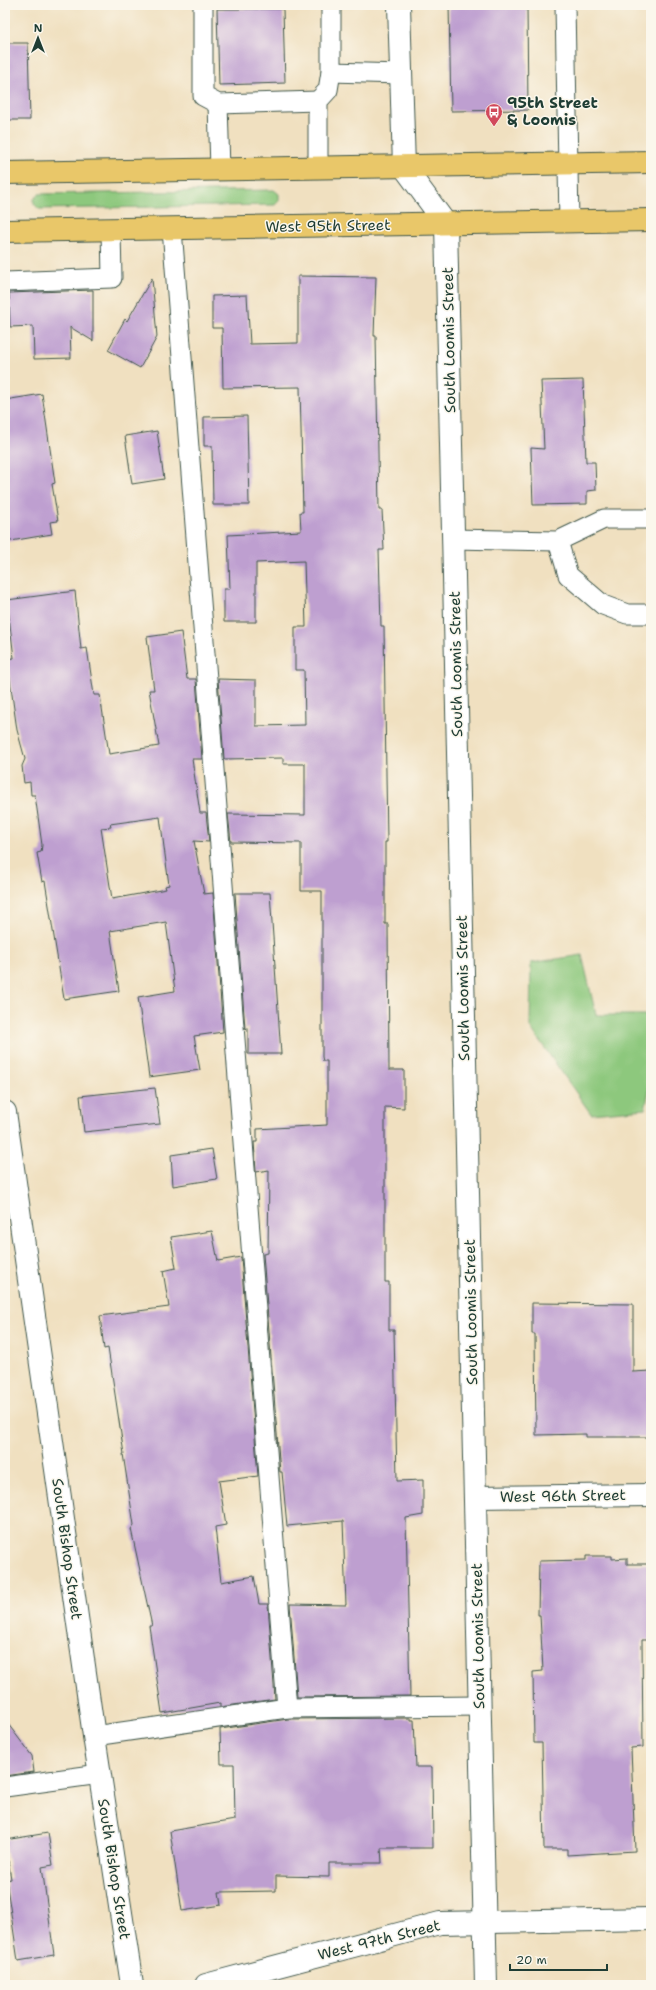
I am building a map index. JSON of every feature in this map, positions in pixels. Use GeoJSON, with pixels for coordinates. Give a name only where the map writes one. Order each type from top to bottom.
{"type":"FeatureCollection","features":[{"type":"Feature","properties":{"kind":"main road"},"geometry":{"type":"LineString","coordinates":[[5,173],[651,162]]}},
{"type":"Feature","properties":{"kind":"main road","name":"West 95th Street"},"geometry":{"type":"LineString","coordinates":[[5,231],[651,220]]}},
{"type":"Feature","properties":{"kind":"street"},"geometry":{"type":"LineString","coordinates":[[399,5],[404,167],[446,224]]}},
{"type":"Feature","properties":{"kind":"street","name":"South Loomis Street"},"geometry":{"type":"LineString","coordinates":[[446,224],[486,1985]]}},
{"type":"Feature","properties":{"kind":"street","name":"South Bishop Street"},"geometry":{"type":"LineString","coordinates":[[5,1112],[94,1736],[132,1985]]}},
{"type":"Feature","properties":{"kind":"street","name":"West 96th Street"},"geometry":{"type":"LineString","coordinates":[[475,1497],[651,1495]]}},
{"type":"Feature","properties":{"kind":"street","name":"West 97th Street"},"geometry":{"type":"LineString","coordinates":[[206,1985],[440,1923],[484,1921],[651,1920]]}},
{"type":"Feature","properties":{"kind":"lane"},"geometry":{"type":"LineString","coordinates":[[203,5],[203,96],[218,104],[318,102]]}},
{"type":"Feature","properties":{"kind":"lane"},"geometry":{"type":"LineString","coordinates":[[318,168],[318,102],[328,90],[331,72],[331,5]]}},
{"type":"Feature","properties":{"kind":"lane"},"geometry":{"type":"LineString","coordinates":[[565,5],[570,222]]}},
{"type":"Feature","properties":{"kind":"lane"},"geometry":{"type":"LineString","coordinates":[[331,72],[401,74]]}},
{"type":"Feature","properties":{"kind":"lane"},"geometry":{"type":"LineString","coordinates":[[218,104],[220,169]]}},
{"type":"Feature","properties":{"kind":"lane"},"geometry":{"type":"LineString","coordinates":[[172,229],[288,1708]]}},
{"type":"Feature","properties":{"kind":"lane"},"geometry":{"type":"LineString","coordinates":[[5,282],[112,278],[111,230]]}},
{"type":"Feature","properties":{"kind":"lane"},"geometry":{"type":"LineString","coordinates":[[453,539],[558,541],[604,519],[651,518]]}},
{"type":"Feature","properties":{"kind":"lane"},"geometry":{"type":"LineString","coordinates":[[558,541],[568,576],[603,605],[627,614],[651,614]]}},
{"type":"Feature","properties":{"kind":"lane"},"geometry":{"type":"LineString","coordinates":[[94,1736],[288,1708],[479,1706]]}},
{"type":"Feature","properties":{"kind":"lane"},"geometry":{"type":"LineString","coordinates":[[5,1787],[100,1774]]}},
{"type":"Feature","properties":{"kind":"green space"},"geometry":{"type":"Polygon","coordinates":[[[274,190],[279,194],[279,201],[275,205],[39,209],[34,204],[34,199],[39,194],[274,190]]]}},
{"type":"Feature","properties":{"kind":"green space"},"geometry":{"type":"Polygon","coordinates":[[[582,955],[596,1015],[646,1015],[649,1027],[652,1062],[650,1085],[645,1109],[591,1114],[530,1027],[531,963],[582,955]]]}},
{"type":"Feature","properties":{"kind":"building"},"geometry":{"type":"Polygon","coordinates":[[[449,5],[527,5],[528,110],[451,111],[449,5]]]}},
{"type":"Feature","properties":{"kind":"building"},"geometry":{"type":"Polygon","coordinates":[[[217,9],[283,9],[285,83],[219,85],[217,9]]]}},
{"type":"Feature","properties":{"kind":"building"},"geometry":{"type":"Polygon","coordinates":[[[5,43],[28,43],[30,120],[5,120],[5,43]]]}},
{"type":"Feature","properties":{"kind":"building"},"geometry":{"type":"Polygon","coordinates":[[[298,276],[376,277],[374,336],[376,336],[379,510],[382,510],[384,550],[379,550],[381,626],[384,626],[387,842],[385,842],[385,924],[388,924],[389,1070],[404,1070],[404,1108],[385,1107],[385,1282],[389,1282],[389,1330],[394,1330],[397,1481],[423,1480],[423,1515],[406,1518],[410,1696],[297,1697],[290,1604],[346,1605],[343,1521],[287,1526],[282,1472],[280,1472],[263,1254],[268,1253],[269,1170],[256,1172],[254,1142],[257,1142],[257,1129],[327,1125],[327,1061],[323,1061],[322,1057],[322,891],[301,891],[301,843],[231,842],[228,814],[305,815],[305,764],[283,764],[283,758],[224,759],[218,679],[256,680],[256,726],[305,725],[304,670],[295,670],[295,627],[306,627],[304,561],[256,563],[256,622],[224,622],[224,589],[230,589],[228,535],[301,531],[300,512],[303,512],[300,387],[223,388],[222,328],[212,328],[212,296],[247,295],[250,344],[298,343],[298,276]]]}},
{"type":"Feature","properties":{"kind":"building"},"geometry":{"type":"Polygon","coordinates":[[[152,278],[157,337],[140,368],[108,350],[125,319],[127,321],[152,278]]]}},
{"type":"Feature","properties":{"kind":"building"},"geometry":{"type":"Polygon","coordinates":[[[93,290],[93,341],[70,327],[71,358],[34,359],[33,326],[10,327],[9,293],[93,290]]]}},
{"type":"Feature","properties":{"kind":"building"},"geometry":{"type":"Polygon","coordinates":[[[583,380],[586,462],[595,462],[596,490],[587,491],[587,504],[533,505],[531,448],[544,449],[541,381],[583,380]]]}},
{"type":"Feature","properties":{"kind":"building"},"geometry":{"type":"Polygon","coordinates":[[[42,394],[55,483],[52,484],[58,521],[50,522],[52,534],[5,542],[5,400],[42,394]]]}},
{"type":"Feature","properties":{"kind":"building"},"geometry":{"type":"Polygon","coordinates":[[[247,416],[249,505],[213,505],[212,446],[204,446],[204,417],[247,416]]]}},
{"type":"Feature","properties":{"kind":"building"},"geometry":{"type":"Polygon","coordinates":[[[157,431],[164,479],[132,484],[125,436],[157,431]]]}},
{"type":"Feature","properties":{"kind":"building"},"geometry":{"type":"Polygon","coordinates":[[[75,591],[81,649],[87,648],[94,695],[100,695],[109,754],[159,746],[149,690],[154,690],[147,637],[181,632],[187,679],[196,679],[202,759],[192,759],[200,813],[206,813],[209,842],[194,841],[204,894],[213,893],[223,1032],[194,1036],[200,1070],[149,1077],[138,997],[175,991],[166,922],[110,931],[119,991],[64,999],[45,881],[42,882],[37,853],[41,852],[42,845],[35,795],[31,795],[30,782],[24,783],[22,766],[25,759],[17,730],[7,659],[14,658],[7,600],[75,591]],[[160,817],[110,824],[111,827],[101,828],[112,899],[166,889],[165,886],[169,885],[160,817]]]}},
{"type":"Feature","properties":{"kind":"building"},"geometry":{"type":"Polygon","coordinates":[[[235,893],[270,893],[281,1054],[248,1054],[248,1028],[245,1029],[235,893]]]}},
{"type":"Feature","properties":{"kind":"building"},"geometry":{"type":"Polygon","coordinates":[[[155,1088],[160,1124],[84,1132],[80,1096],[155,1088]]]}},
{"type":"Feature","properties":{"kind":"building"},"geometry":{"type":"Polygon","coordinates":[[[212,1149],[217,1179],[173,1186],[171,1155],[212,1149]]]}},
{"type":"Feature","properties":{"kind":"building"},"geometry":{"type":"Polygon","coordinates":[[[212,1231],[218,1261],[241,1257],[258,1476],[219,1481],[226,1525],[215,1527],[221,1582],[254,1576],[259,1604],[268,1604],[275,1699],[220,1707],[220,1703],[162,1713],[149,1626],[152,1626],[131,1529],[134,1525],[124,1454],[108,1348],[104,1349],[100,1316],[169,1307],[163,1271],[176,1268],[171,1237],[212,1231]]]}},
{"type":"Feature","properties":{"kind":"building"},"geometry":{"type":"Polygon","coordinates":[[[532,1303],[633,1304],[633,1372],[651,1371],[651,1437],[586,1437],[586,1434],[536,1435],[535,1334],[532,1334],[532,1303]]]}},
{"type":"Feature","properties":{"kind":"building"},"geometry":{"type":"Polygon","coordinates":[[[586,1556],[612,1556],[612,1559],[627,1558],[627,1564],[651,1564],[651,1640],[642,1640],[643,1747],[631,1748],[635,1851],[567,1855],[567,1849],[544,1849],[542,1743],[534,1743],[533,1672],[543,1671],[540,1615],[538,1615],[539,1561],[586,1560],[586,1556]]]}},
{"type":"Feature","properties":{"kind":"building"},"geometry":{"type":"Polygon","coordinates":[[[411,1718],[411,1720],[414,1720],[416,1767],[432,1767],[433,1848],[381,1848],[382,1863],[329,1863],[329,1877],[276,1876],[276,1891],[219,1892],[221,1905],[182,1911],[170,1831],[235,1820],[234,1764],[221,1764],[220,1729],[288,1719],[411,1718]]]}},
{"type":"Feature","properties":{"kind":"building"},"geometry":{"type":"Polygon","coordinates":[[[5,1720],[32,1756],[34,1772],[5,1776],[5,1720]]]}},
{"type":"Feature","properties":{"kind":"building"},"geometry":{"type":"Polygon","coordinates":[[[48,1833],[53,1865],[42,1867],[54,1955],[18,1961],[6,1880],[11,1879],[5,1840],[48,1833]]]}},
{"type":"Feature","properties":{"kind":"place","name":"95th Street & Loomis"},"geometry":{"type":"Point","coordinates":[494,127]}}]}
